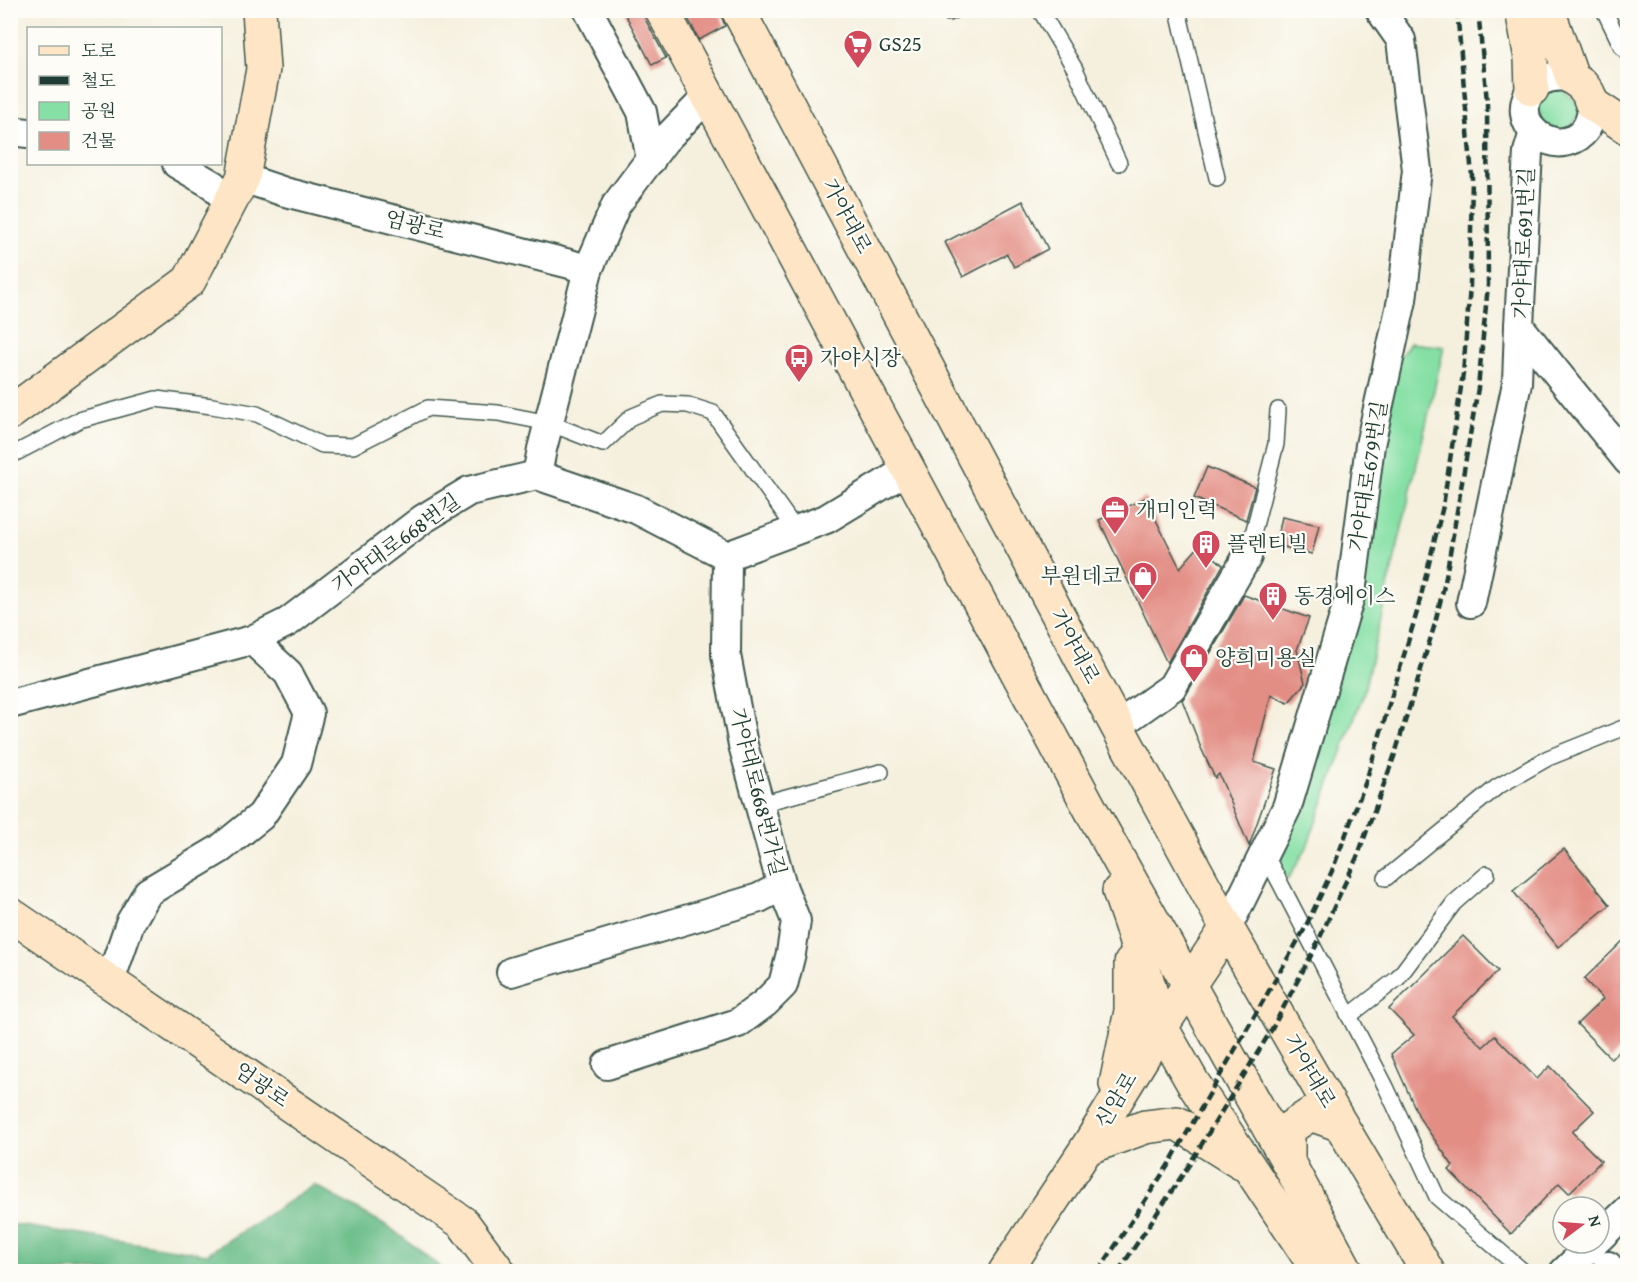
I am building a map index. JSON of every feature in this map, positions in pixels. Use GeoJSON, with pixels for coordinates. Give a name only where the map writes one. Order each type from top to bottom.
{"type":"FeatureCollection","features":[{"type":"Feature","properties":{"kind":"main road"},"geometry":{"type":"LineString","coordinates":[[10,413],[189,281],[236,190],[263,69],[259,10]]}},
{"type":"Feature","properties":{"kind":"main road"},"geometry":{"type":"LineString","coordinates":[[662,10],[1091,810],[1347,1272]]}},
{"type":"Feature","properties":{"kind":"main road","name":"가야대로"},"geometry":{"type":"LineString","coordinates":[[738,10],[1117,726],[1227,928],[1428,1272]]}},
{"type":"Feature","properties":{"kind":"main road"},"geometry":{"type":"LineString","coordinates":[[1522,10],[1531,58],[1532,89]]}},
{"type":"Feature","properties":{"kind":"main road"},"geometry":{"type":"LineString","coordinates":[[1548,10],[1572,78],[1582,85],[1592,104],[1628,128]]}},
{"type":"Feature","properties":{"kind":"main road"},"geometry":{"type":"LineString","coordinates":[[1091,810],[1131,926],[1161,1027],[1193,1083],[1319,1272]]}},
{"type":"Feature","properties":{"kind":"main road","name":"엄광로"},"geometry":{"type":"LineString","coordinates":[[10,914],[463,1224],[499,1272]]}},
{"type":"Feature","properties":{"kind":"main road"},"geometry":{"type":"LineString","coordinates":[[1111,1109],[1131,1011],[1131,926]]}},
{"type":"Feature","properties":{"kind":"main road","name":"신암로"},"geometry":{"type":"LineString","coordinates":[[1005,1272],[1227,928]]}},
{"type":"Feature","properties":{"kind":"main road"},"geometry":{"type":"LineString","coordinates":[[1288,1162],[1288,1129],[1311,1114],[1341,1125]]}},
{"type":"Feature","properties":{"kind":"main road"},"geometry":{"type":"LineString","coordinates":[[1087,1148],[1145,1127],[1177,1123],[1238,1160],[1258,1182]]}},
{"type":"Feature","properties":{"kind":"street"},"geometry":{"type":"LineString","coordinates":[[588,10],[642,112],[651,160]]}},
{"type":"Feature","properties":{"kind":"street","name":"가야대로679번길"},"geometry":{"type":"LineString","coordinates":[[1227,928],[1287,807],[1351,593],[1370,445],[1402,300],[1417,170],[1401,40],[1380,10]]}},
{"type":"Feature","properties":{"kind":"street"},"geometry":{"type":"LineString","coordinates":[[1572,78],[1561,75],[1550,77],[1540,81],[1532,89],[1525,110],[1527,121],[1534,132],[1544,140],[1556,143],[1568,142],[1580,136],[1588,127],[1592,116],[1592,104]]}},
{"type":"Feature","properties":{"kind":"street"},"geometry":{"type":"LineString","coordinates":[[709,95],[664,141],[616,205],[588,270],[537,475],[636,508],[727,556],[826,519],[907,470]]}},
{"type":"Feature","properties":{"kind":"street"},"geometry":{"type":"LineString","coordinates":[[10,131],[27,133]]}},
{"type":"Feature","properties":{"kind":"street","name":"가야대로691번길"},"geometry":{"type":"LineString","coordinates":[[1534,132],[1528,152],[1519,326],[1628,461]]}},
{"type":"Feature","properties":{"kind":"street"},"geometry":{"type":"LineString","coordinates":[[179,165],[213,185],[236,190]]}},
{"type":"Feature","properties":{"kind":"street","name":"엄광로"},"geometry":{"type":"LineString","coordinates":[[236,190],[285,192],[588,270]]}},
{"type":"Feature","properties":{"kind":"street"},"geometry":{"type":"LineString","coordinates":[[1471,603],[1517,383],[1519,326]]}},
{"type":"Feature","properties":{"kind":"street","name":"가야대로668번길"},"geometry":{"type":"LineString","coordinates":[[10,704],[252,640],[288,622],[423,519],[468,491],[537,475]]}},
{"type":"Feature","properties":{"kind":"street","name":"가야대로668번가길"},"geometry":{"type":"LineString","coordinates":[[511,972],[759,898],[782,886],[743,745],[726,655],[727,556]]}},
{"type":"Feature","properties":{"kind":"street"},"geometry":{"type":"LineString","coordinates":[[1117,726],[1172,687],[1246,557]]}},
{"type":"Feature","properties":{"kind":"street"},"geometry":{"type":"LineString","coordinates":[[110,981],[130,923],[148,892],[220,849],[261,816],[296,764],[309,713],[288,673],[252,640]]}},
{"type":"Feature","properties":{"kind":"street"},"geometry":{"type":"LineString","coordinates":[[607,1065],[738,1023],[765,1003],[783,985],[796,921],[782,886]]}},
{"type":"Feature","properties":{"kind":"street"},"geometry":{"type":"LineString","coordinates":[[1611,1226],[1628,1210]]}},
{"type":"Feature","properties":{"kind":"street"},"geometry":{"type":"LineString","coordinates":[[1564,1272],[1605,1260]]}},
{"type":"Feature","properties":{"kind":"lane"},"geometry":{"type":"LineString","coordinates":[[948,10],[949,13],[954,10]]}},
{"type":"Feature","properties":{"kind":"lane"},"geometry":{"type":"LineString","coordinates":[[1040,10],[1075,69],[1119,163]]}},
{"type":"Feature","properties":{"kind":"lane"},"geometry":{"type":"LineString","coordinates":[[1604,10],[1622,47],[1628,53]]}},
{"type":"Feature","properties":{"kind":"lane"},"geometry":{"type":"LineString","coordinates":[[1184,14],[1217,178]]}},
{"type":"Feature","properties":{"kind":"lane"},"geometry":{"type":"LineString","coordinates":[[10,456],[79,420],[156,399],[257,414],[322,445],[353,446],[428,408],[498,413],[549,423],[603,444],[631,417],[662,404],[688,405],[713,413],[796,531]]}},
{"type":"Feature","properties":{"kind":"lane"},"geometry":{"type":"LineString","coordinates":[[1246,557],[1276,444],[1278,410]]}},
{"type":"Feature","properties":{"kind":"lane"},"geometry":{"type":"LineString","coordinates":[[1386,878],[1497,787],[1548,759],[1628,726]]}},
{"type":"Feature","properties":{"kind":"lane"},"geometry":{"type":"LineString","coordinates":[[760,804],[880,772]]}},
{"type":"Feature","properties":{"kind":"lane"},"geometry":{"type":"LineString","coordinates":[[1264,852],[1386,1087],[1437,1197],[1524,1272]]}},
{"type":"Feature","properties":{"kind":"lane"},"geometry":{"type":"LineString","coordinates":[[1349,1016],[1398,978],[1454,903],[1487,874]]}},
{"type":"Feature","properties":{"kind":"green space"},"geometry":{"type":"Polygon","coordinates":[[[1557,85],[1583,108],[1569,131],[1545,127],[1536,103],[1557,85]]]}},
{"type":"Feature","properties":{"kind":"green space"},"geometry":{"type":"Polygon","coordinates":[[[1410,343],[1444,347],[1363,695],[1306,849],[1288,879],[1264,852],[1351,593],[1385,376],[1410,343]]]}},
{"type":"Feature","properties":{"kind":"green space"},"geometry":{"type":"Polygon","coordinates":[[[314,1185],[389,1227],[445,1271],[11,1271],[11,1224],[207,1254],[314,1185]]]}},
{"type":"Feature","properties":{"kind":"building"},"geometry":{"type":"Polygon","coordinates":[[[623,10],[643,10],[645,19],[666,58],[652,65],[623,10]]]}},
{"type":"Feature","properties":{"kind":"building"},"geometry":{"type":"Polygon","coordinates":[[[684,10],[719,10],[725,26],[699,40],[684,10]]]}},
{"type":"Feature","properties":{"kind":"building"},"geometry":{"type":"Polygon","coordinates":[[[1023,201],[1048,249],[1014,267],[1007,254],[963,277],[945,242],[1023,201]]]}},
{"type":"Feature","properties":{"kind":"building"},"geometry":{"type":"Polygon","coordinates":[[[1207,467],[1255,487],[1246,520],[1194,498],[1207,467]]]}},
{"type":"Feature","properties":{"kind":"building"},"geometry":{"type":"Polygon","coordinates":[[[1145,498],[1180,568],[1200,545],[1223,565],[1167,663],[1099,520],[1145,498]]]}},
{"type":"Feature","properties":{"kind":"building"},"geometry":{"type":"Polygon","coordinates":[[[1282,517],[1319,525],[1312,554],[1276,545],[1282,517]]]}},
{"type":"Feature","properties":{"kind":"building"},"geometry":{"type":"Polygon","coordinates":[[[1244,595],[1309,618],[1297,650],[1305,683],[1288,703],[1271,695],[1254,762],[1276,769],[1249,846],[1219,774],[1215,778],[1182,700],[1244,595]]]}},
{"type":"Feature","properties":{"kind":"building"},"geometry":{"type":"Polygon","coordinates":[[[1564,849],[1610,905],[1558,947],[1513,891],[1564,849]]]}},
{"type":"Feature","properties":{"kind":"building"},"geometry":{"type":"Polygon","coordinates":[[[1463,936],[1498,971],[1452,1016],[1483,1047],[1495,1036],[1537,1079],[1550,1066],[1594,1111],[1572,1132],[1601,1161],[1569,1193],[1559,1183],[1511,1234],[1449,1170],[1453,1166],[1420,1119],[1391,1054],[1414,1035],[1389,1009],[1463,936]]]}},
{"type":"Feature","properties":{"kind":"building"},"geometry":{"type":"Polygon","coordinates":[[[1628,936],[1628,1042],[1611,1059],[1577,1024],[1603,999],[1584,979],[1628,936]]]}},
{"type":"Feature","properties":{"kind":"railway"},"geometry":{"type":"LineString","coordinates":[[1098,1272],[1169,1164],[1304,930],[1332,871],[1366,781],[1417,612],[1443,506],[1463,374],[1470,286],[1472,176],[1457,10]]}},
{"type":"Feature","properties":{"kind":"railway"},"geometry":{"type":"LineString","coordinates":[[1118,1272],[1189,1165],[1272,1029],[1316,946],[1358,855],[1395,754],[1434,627],[1445,582],[1478,388],[1488,285],[1487,101],[1478,10]]}},
{"type":"Feature","properties":{"kind":"place","name":"GS25"},"geometry":{"type":"Point","coordinates":[858,70]}},
{"type":"Feature","properties":{"kind":"place","name":"가야시장"},"geometry":{"type":"Point","coordinates":[799,384]}},
{"type":"Feature","properties":{"kind":"place","name":"개미인력"},"geometry":{"type":"Point","coordinates":[1115,536]}},
{"type":"Feature","properties":{"kind":"place","name":"플렌티빌"},"geometry":{"type":"Point","coordinates":[1206,570]}},
{"type":"Feature","properties":{"kind":"place","name":"부원데코"},"geometry":{"type":"Point","coordinates":[1143,602]}},
{"type":"Feature","properties":{"kind":"place","name":"동경에이스"},"geometry":{"type":"Point","coordinates":[1273,622]}},
{"type":"Feature","properties":{"kind":"place","name":"양희미용실"},"geometry":{"type":"Point","coordinates":[1194,684]}}]}
